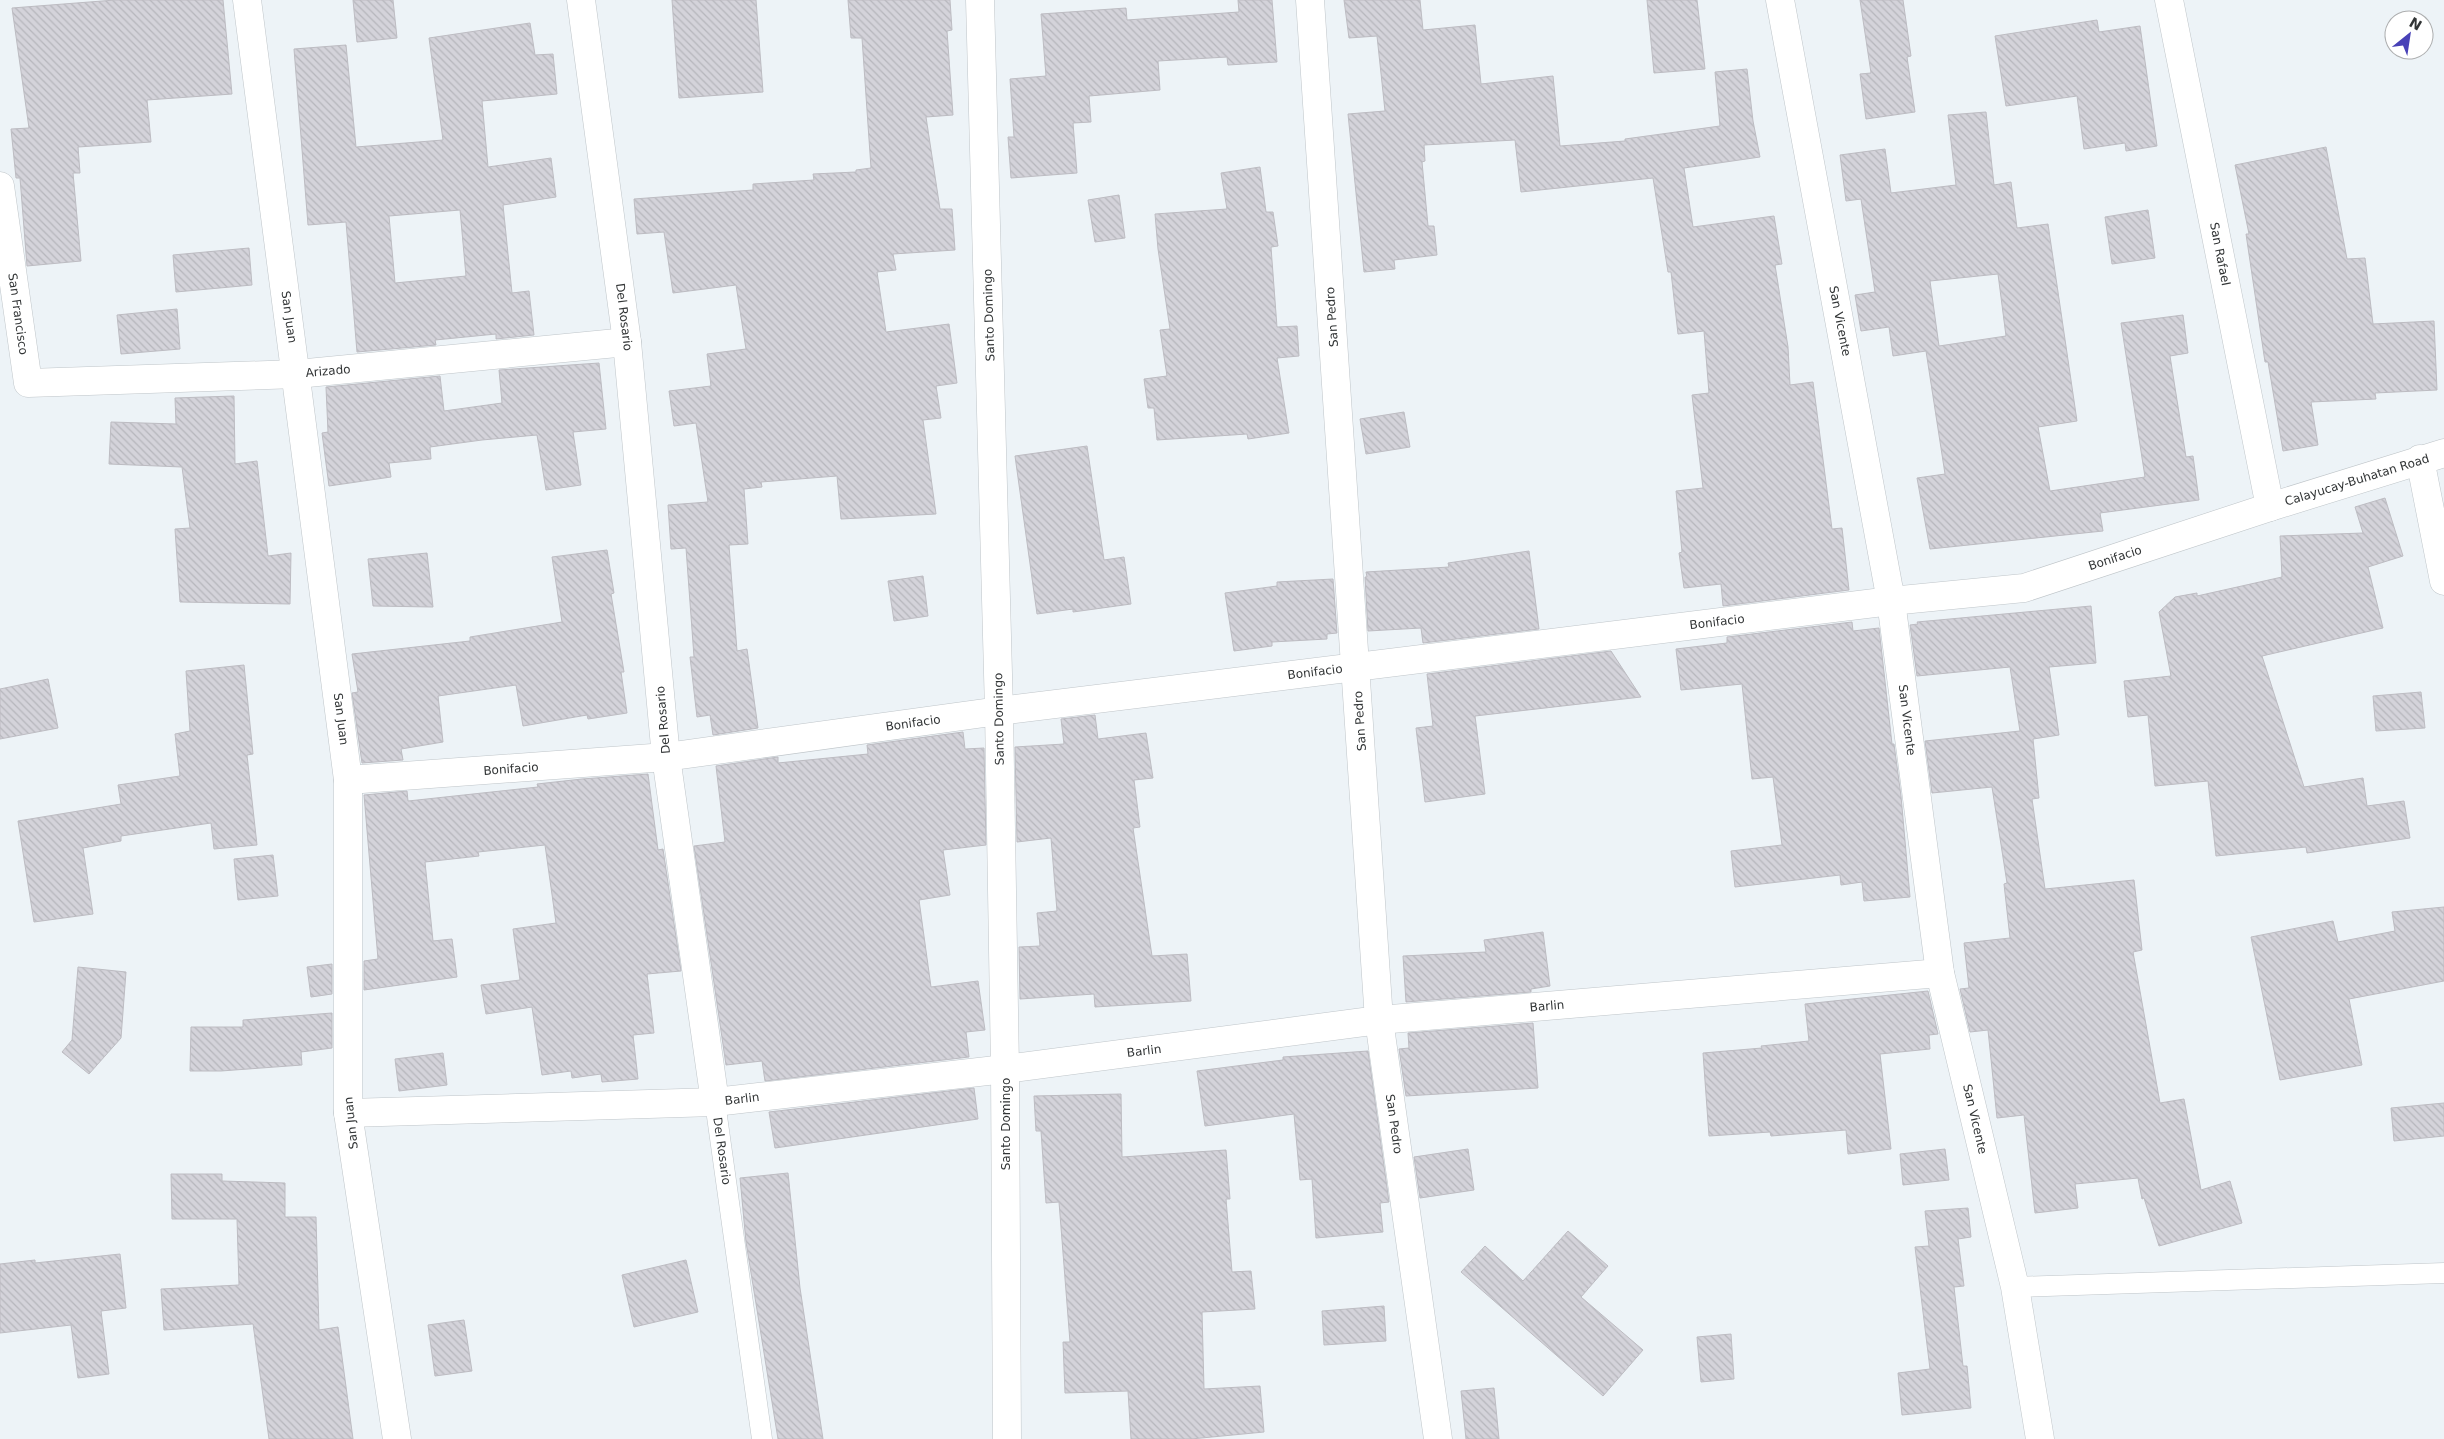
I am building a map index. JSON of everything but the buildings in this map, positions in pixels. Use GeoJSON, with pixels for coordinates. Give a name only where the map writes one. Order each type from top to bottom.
{"type":"FeatureCollection","features":[{"type":"Feature","properties":{"kind":"street","name":"San Juan"},"geometry":{"type":"LineString","coordinates":[[247,0],[297,374],[348,780],[348,1113],[397,1439]]}},
{"type":"Feature","properties":{"kind":"street","name":"Del Rosario"},"geometry":{"type":"LineString","coordinates":[[581,0],[627,342],[666,757],[715,1102]]}},
{"type":"Feature","properties":{"kind":"street","name":"Santo Domingo"},"geometry":{"type":"LineString","coordinates":[[980,0],[999,711],[1005,1069],[1007,1439]]}},
{"type":"Feature","properties":{"kind":"street","name":"San Pedro"},"geometry":{"type":"LineString","coordinates":[[1310,0],[1379,1020],[1438,1439]]}},
{"type":"Feature","properties":{"kind":"street","name":"San Vicente"},"geometry":{"type":"LineString","coordinates":[[1780,0],[1891,601],[1940,973],[2015,1287],[2040,1439]]}},
{"type":"Feature","properties":{"kind":"street","name":"San Rafael"},"geometry":{"type":"LineString","coordinates":[[2169,0],[2270,507]]}},
{"type":"Feature","properties":{"kind":"street","name":"San Francisco"},"geometry":{"type":"LineString","coordinates":[[0,186],[28,383]]}},
{"type":"Feature","properties":{"kind":"street","name":"Arizado"},"geometry":{"type":"LineString","coordinates":[[28,383],[297,374],[627,342]]}},
{"type":"Feature","properties":{"kind":"street","name":"Calayucay-Buhatan Road"},"geometry":{"type":"LineString","coordinates":[[2270,507],[2432,456]]}},
{"type":"Feature","properties":{"kind":"street"},"geometry":{"type":"LineString","coordinates":[[2432,456],[2444,581]]}},
{"type":"Feature","properties":{"kind":"street","name":"Bonifacio"},"geometry":{"type":"LineString","coordinates":[[348,780],[666,757],[999,711],[1891,601],[2024,588],[2270,507]]}},
{"type":"Feature","properties":{"kind":"street","name":"Barlin"},"geometry":{"type":"LineString","coordinates":[[348,1113],[715,1102],[1005,1069],[1379,1020],[1940,973]]}},
{"type":"Feature","properties":{"kind":"lane","name":"Del Rosario"},"geometry":{"type":"LineString","coordinates":[[715,1102],[762,1439]]}},
{"type":"Feature","properties":{"kind":"lane"},"geometry":{"type":"LineString","coordinates":[[2015,1287],[2444,1273]]}}]}
